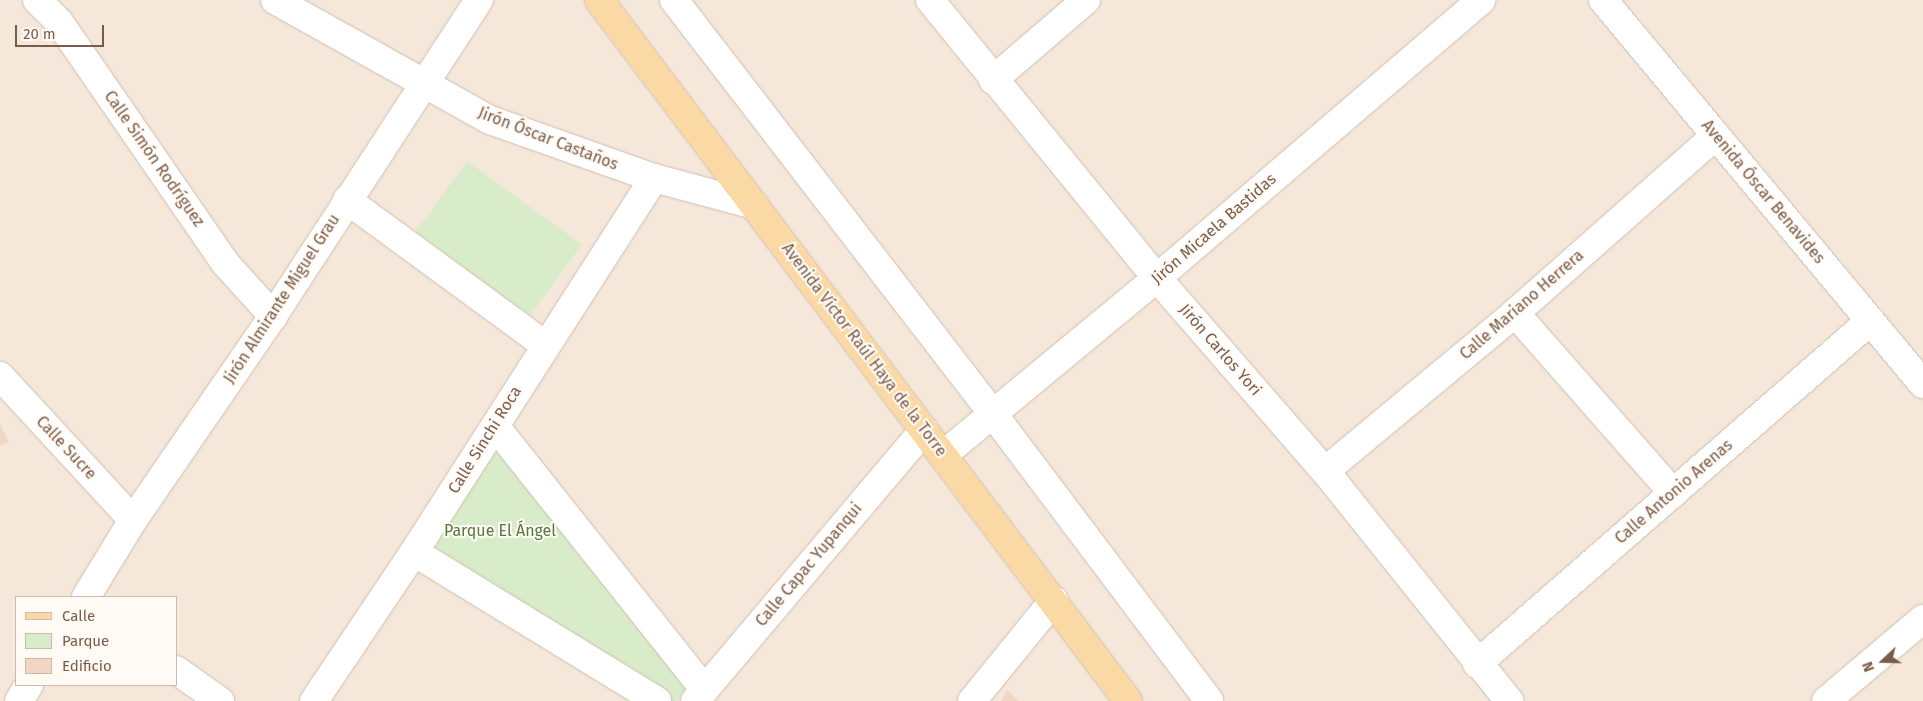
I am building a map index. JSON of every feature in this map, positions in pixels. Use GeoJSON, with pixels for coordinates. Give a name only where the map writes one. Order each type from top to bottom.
{"type":"FeatureCollection","features":[{"type":"Feature","properties":{"kind":"main road","name":"Avenida Víctor Raúl Haya de la Torre"},"geometry":{"type":"LineString","coordinates":[[599,0],[1054,600],[1128,701]]}},
{"type":"Feature","properties":{"kind":"street","name":"Calle Simón Rodríguez"},"geometry":{"type":"LineString","coordinates":[[37,0],[59,22],[225,263],[274,316]]}},
{"type":"Feature","properties":{"kind":"street","name":"Jirón Óscar Castaños"},"geometry":{"type":"LineString","coordinates":[[276,0],[422,84],[490,120],[654,178],[754,205]]}},
{"type":"Feature","properties":{"kind":"street","name":"Jirón Almirante Miguel Grau"},"geometry":{"type":"LineString","coordinates":[[87,596],[133,520],[274,316],[422,84],[479,0]]}},
{"type":"Feature","properties":{"kind":"street"},"geometry":{"type":"LineString","coordinates":[[674,0],[993,414],[1209,701]]}},
{"type":"Feature","properties":{"kind":"street","name":"Jirón Carlos Yori"},"geometry":{"type":"LineString","coordinates":[[930,0],[1157,278],[1325,471],[1477,664],[1509,701]]}},
{"type":"Feature","properties":{"kind":"street"},"geometry":{"type":"LineString","coordinates":[[994,80],[1086,0]]}},
{"type":"Feature","properties":{"kind":"street","name":"Jirón Micaela Bastidas"},"geometry":{"type":"LineString","coordinates":[[943,455],[1157,278],[1481,0]]}},
{"type":"Feature","properties":{"kind":"street","name":"Avenida Óscar Benavides"},"geometry":{"type":"LineString","coordinates":[[1603,0],[1923,384]]}},
{"type":"Feature","properties":{"kind":"street","name":"Calle Mariano Herrera"},"geometry":{"type":"LineString","coordinates":[[1325,471],[1515,313],[1716,135]]}},
{"type":"Feature","properties":{"kind":"street","name":"Calle Sinchi Roca"},"geometry":{"type":"LineString","coordinates":[[314,701],[414,552],[545,345],[654,178]]}},
{"type":"Feature","properties":{"kind":"street"},"geometry":{"type":"LineString","coordinates":[[347,200],[545,345]]}},
{"type":"Feature","properties":{"kind":"street"},"geometry":{"type":"LineString","coordinates":[[1515,313],[1673,493]]}},
{"type":"Feature","properties":{"kind":"street","name":"Calle Antonio Arenas"},"geometry":{"type":"LineString","coordinates":[[1477,664],[1870,321]]}},
{"type":"Feature","properties":{"kind":"street","name":"Calle Sucre"},"geometry":{"type":"LineString","coordinates":[[1,381],[133,520]]}},
{"type":"Feature","properties":{"kind":"street"},"geometry":{"type":"LineString","coordinates":[[494,426],[700,695]]}},
{"type":"Feature","properties":{"kind":"street","name":"Calle Capac Yupanqui"},"geometry":{"type":"LineString","coordinates":[[700,695],[924,430]]}},
{"type":"Feature","properties":{"kind":"street"},"geometry":{"type":"LineString","coordinates":[[414,552],[656,701]]}},
{"type":"Feature","properties":{"kind":"street"},"geometry":{"type":"LineString","coordinates":[[972,701],[1054,600]]}},
{"type":"Feature","properties":{"kind":"street"},"geometry":{"type":"LineString","coordinates":[[1826,701],[1923,619]]}},
{"type":"Feature","properties":{"kind":"street"},"geometry":{"type":"LineString","coordinates":[[178,671],[220,701]]}},
{"type":"Feature","properties":{"kind":"street"},"geometry":{"type":"LineString","coordinates":[[19,701],[29,686]]}},
{"type":"Feature","properties":{"kind":"shaded area"},"geometry":{"type":"Polygon","coordinates":[[[0,0],[1923,0],[1923,701],[0,701],[0,0]]]}},
{"type":"Feature","properties":{"kind":"green space"},"geometry":{"type":"Polygon","coordinates":[[[467,161],[582,244],[530,316],[415,232],[467,161]]]}},
{"type":"Feature","properties":{"kind":"green space","name":"Parque El Ángel"},"geometry":{"type":"Polygon","coordinates":[[[496,441],[689,684],[676,701],[668,701],[426,547],[496,441]]]}},
{"type":"Feature","properties":{"kind":"building"},"geometry":{"type":"Polygon","coordinates":[[[0,425],[9,442],[0,446],[0,425]]]}},
{"type":"Feature","properties":{"kind":"building"},"geometry":{"type":"Polygon","coordinates":[[[1007,690],[1019,701],[1001,701],[1007,690]]]}}]}
